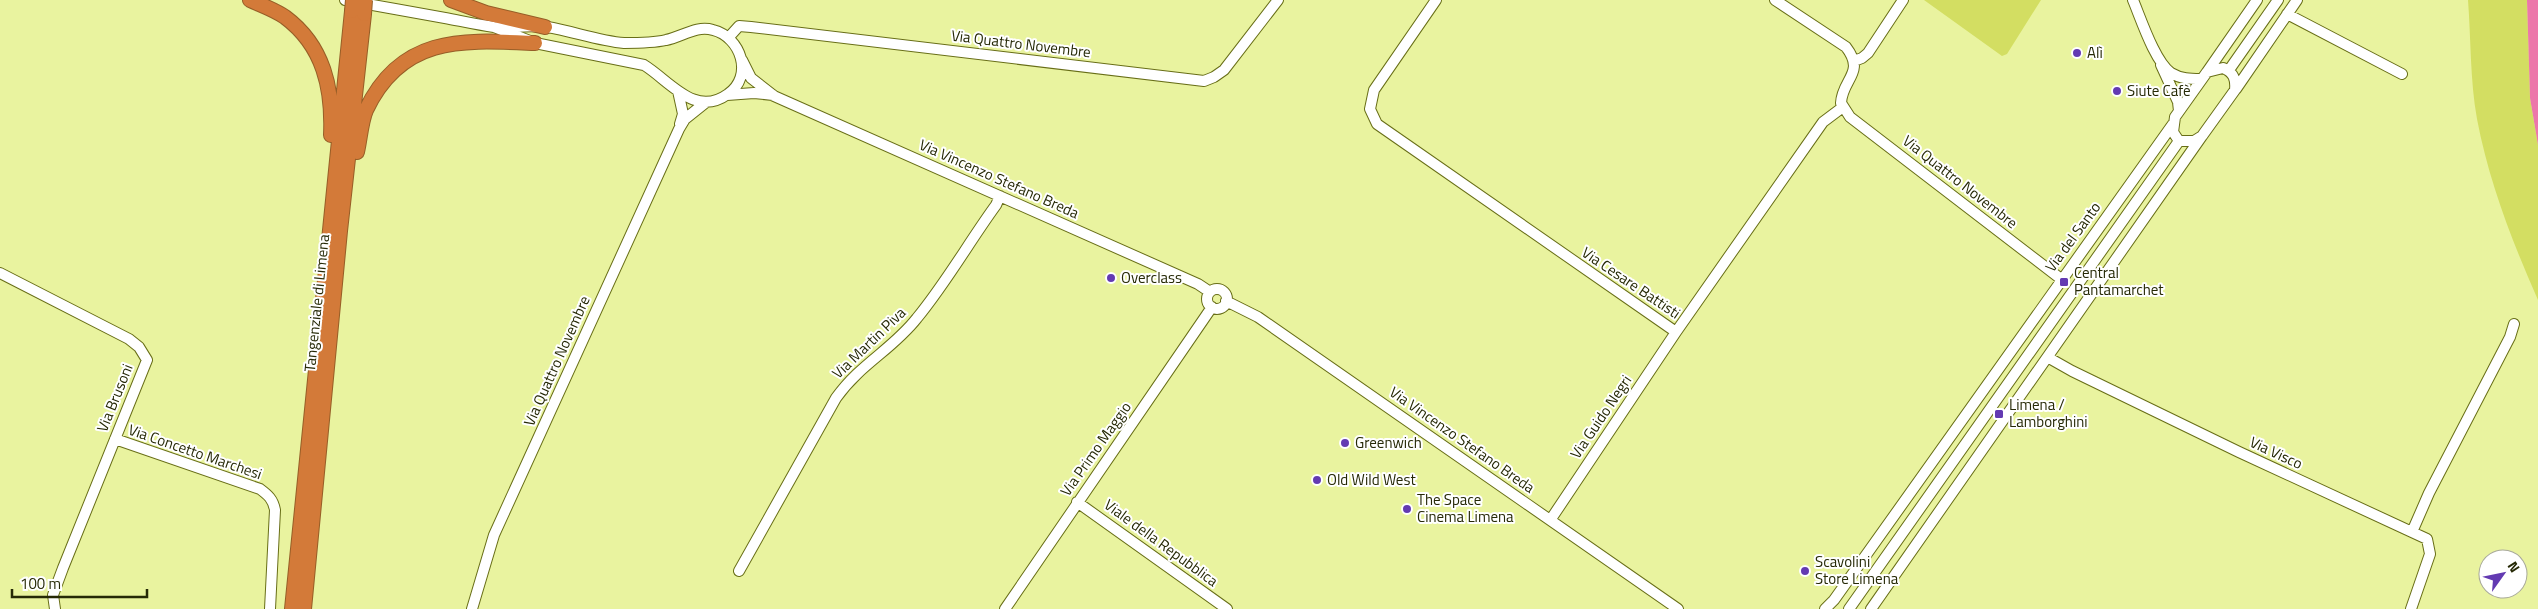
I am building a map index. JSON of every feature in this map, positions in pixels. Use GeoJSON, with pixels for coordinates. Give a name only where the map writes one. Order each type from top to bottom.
{"type":"FeatureCollection","features":[{"type":"Feature","properties":{"kind":"highway"},"geometry":{"type":"LineString","coordinates":[[250,0],[284,17],[311,43],[326,71],[332,107],[326,201],[327,253]]}},
{"type":"Feature","properties":{"kind":"highway"},"geometry":{"type":"LineString","coordinates":[[451,0],[486,13],[545,27]]}},
{"type":"Feature","properties":{"kind":"highway","name":"Tangenziale di Limena"},"geometry":{"type":"LineString","coordinates":[[292,609],[327,253],[356,5]]}},
{"type":"Feature","properties":{"kind":"highway","name":"Tangenziale di Limena"},"geometry":{"type":"LineString","coordinates":[[304,609],[340,231],[356,5]]}},
{"type":"Feature","properties":{"kind":"highway"},"geometry":{"type":"LineString","coordinates":[[340,231],[366,112],[382,84],[404,63],[435,46],[478,41],[535,43]]}},
{"type":"Feature","properties":{"kind":"street","name":"Via Quattro Novembre"},"geometry":{"type":"LineString","coordinates":[[729,37],[739,26],[1204,81],[1224,70],[1278,0]]}},
{"type":"Feature","properties":{"kind":"street","name":"Via Cesare Battisti"},"geometry":{"type":"LineString","coordinates":[[1436,0],[1374,90],[1370,109],[1377,124],[1676,332],[1823,122],[1843,107]]}},
{"type":"Feature","properties":{"kind":"street"},"geometry":{"type":"LineString","coordinates":[[1775,0],[1846,47],[1854,61],[1852,75],[1841,97],[1843,107]]}},
{"type":"Feature","properties":{"kind":"street"},"geometry":{"type":"LineString","coordinates":[[1854,61],[1868,53],[1903,0]]}},
{"type":"Feature","properties":{"kind":"street"},"geometry":{"type":"LineString","coordinates":[[2133,0],[2160,59],[2167,69],[2180,78],[2204,75],[2224,68],[2230,70],[2236,83],[2235,90]]}},
{"type":"Feature","properties":{"kind":"street","name":"Via del Santo"},"geometry":{"type":"LineString","coordinates":[[1825,609],[1834,600],[1998,367],[2173,124],[2179,110],[2257,0]]}},
{"type":"Feature","properties":{"kind":"street"},"geometry":{"type":"LineString","coordinates":[[2230,70],[2278,0]]}},
{"type":"Feature","properties":{"kind":"street"},"geometry":{"type":"LineString","coordinates":[[1871,609],[2049,358],[2053,348],[2297,0]]}},
{"type":"Feature","properties":{"kind":"street"},"geometry":{"type":"LineString","coordinates":[[356,5],[494,27],[545,27],[623,43],[664,41],[701,29],[713,30],[729,37]]}},
{"type":"Feature","properties":{"kind":"street"},"geometry":{"type":"LineString","coordinates":[[2287,14],[2402,74]]}},
{"type":"Feature","properties":{"kind":"street"},"geometry":{"type":"LineString","coordinates":[[494,27],[535,43],[644,65],[660,75],[678,91],[697,102],[706,102]]}},
{"type":"Feature","properties":{"kind":"street","name":"Via Vincenzo Stefano Breda"},"geometry":{"type":"LineString","coordinates":[[729,37],[736,46],[751,78],[774,96],[1198,284],[1210,292],[1221,290],[1226,296],[1226,301],[1251,312],[1678,609]]}},
{"type":"Feature","properties":{"kind":"street"},"geometry":{"type":"LineString","coordinates":[[727,95],[736,87],[742,72],[742,59]]}},
{"type":"Feature","properties":{"kind":"street"},"geometry":{"type":"LineString","coordinates":[[2160,59],[2162,73],[2178,102],[2179,110]]}},
{"type":"Feature","properties":{"kind":"street","name":"Via Quattro Novembre"},"geometry":{"type":"LineString","coordinates":[[678,91],[682,114],[679,129]]}},
{"type":"Feature","properties":{"kind":"street","name":"Via Vincenzo Stefano Breda"},"geometry":{"type":"LineString","coordinates":[[706,102],[727,95],[754,93],[774,96]]}},
{"type":"Feature","properties":{"kind":"street","name":"Via Quattro Novembre"},"geometry":{"type":"LineString","coordinates":[[472,609],[494,535],[679,129],[689,115],[706,102]]}},
{"type":"Feature","properties":{"kind":"street","name":"Via Quattro Novembre"},"geometry":{"type":"LineString","coordinates":[[1843,107],[1850,117],[2061,279]]}},
{"type":"Feature","properties":{"kind":"street"},"geometry":{"type":"LineString","coordinates":[[2173,124],[2174,136],[2179,141],[2194,141],[2202,136]]}},
{"type":"Feature","properties":{"kind":"street"},"geometry":{"type":"LineString","coordinates":[[1849,609],[2179,141]]}},
{"type":"Feature","properties":{"kind":"street"},"geometry":{"type":"LineString","coordinates":[[2127,186],[2140,196]]}},
{"type":"Feature","properties":{"kind":"street","name":"Via Martin Piva"},"geometry":{"type":"LineString","coordinates":[[739,571],[840,392],[852,376],[896,340],[917,318],[996,205],[1000,196]]}},
{"type":"Feature","properties":{"kind":"street","name":"Via Brusoni"},"geometry":{"type":"LineString","coordinates":[[0,273],[129,340],[144,353],[146,360],[56,586],[53,595],[54,609]]}},
{"type":"Feature","properties":{"kind":"street"},"geometry":{"type":"LineString","coordinates":[[1210,292],[1207,300],[1212,307],[1220,308],[1226,301]]}},
{"type":"Feature","properties":{"kind":"street","name":"Via Primo Maggio"},"geometry":{"type":"LineString","coordinates":[[1005,609],[1212,307]]}},
{"type":"Feature","properties":{"kind":"street"},"geometry":{"type":"LineString","coordinates":[[2412,532],[2429,493],[2510,337],[2514,324]]}},
{"type":"Feature","properties":{"kind":"street","name":"Via Guido Negri"},"geometry":{"type":"LineString","coordinates":[[1551,519],[1676,332]]}},
{"type":"Feature","properties":{"kind":"street","name":"Via Visco"},"geometry":{"type":"LineString","coordinates":[[2049,358],[2077,374],[2239,452],[2427,539],[2430,554],[2411,609]]}},
{"type":"Feature","properties":{"kind":"street"},"geometry":{"type":"LineString","coordinates":[[1998,367],[2012,377]]}},
{"type":"Feature","properties":{"kind":"street","name":"Via Concetto Marchesi"},"geometry":{"type":"LineString","coordinates":[[115,439],[260,489],[268,494],[273,502],[274,510],[270,609]]}},
{"type":"Feature","properties":{"kind":"street","name":"Viale della Repubblica"},"geometry":{"type":"LineString","coordinates":[[1077,502],[1227,609]]}},
{"type":"Feature","properties":{"kind":"green space"},"geometry":{"type":"Polygon","coordinates":[[[1924,0],[2041,0],[2007,54],[2002,56],[1924,0]]]}},
{"type":"Feature","properties":{"kind":"green space"},"geometry":{"type":"Polygon","coordinates":[[[2468,0],[2527,0],[2530,98],[2538,145],[2538,300],[2502,211],[2482,142],[2473,89],[2468,0]]]}},
{"type":"Feature","properties":{"kind":"shaded area"},"geometry":{"type":"Polygon","coordinates":[[[2527,0],[2538,0],[2538,145],[2530,98],[2527,0]]]}},
{"type":"Feature","properties":{"kind":"place","name":"Alì"},"geometry":{"type":"Point","coordinates":[2077,53]}},
{"type":"Feature","properties":{"kind":"place","name":"Siute Cafè"},"geometry":{"type":"Point","coordinates":[2117,91]}},
{"type":"Feature","properties":{"kind":"place","name":"Overclass"},"geometry":{"type":"Point","coordinates":[1111,278]}},
{"type":"Feature","properties":{"kind":"place","name":"Central Pantamarchet"},"geometry":{"type":"Point","coordinates":[2064,282]}},
{"type":"Feature","properties":{"kind":"place","name":"Limena / Lamborghini"},"geometry":{"type":"Point","coordinates":[1999,414]}},
{"type":"Feature","properties":{"kind":"place","name":"Greenwich"},"geometry":{"type":"Point","coordinates":[1345,443]}},
{"type":"Feature","properties":{"kind":"place","name":"Old Wild West"},"geometry":{"type":"Point","coordinates":[1317,480]}},
{"type":"Feature","properties":{"kind":"place","name":"The Space Cinema Limena"},"geometry":{"type":"Point","coordinates":[1407,509]}},
{"type":"Feature","properties":{"kind":"place","name":"Scavolini Store Limena"},"geometry":{"type":"Point","coordinates":[1805,571]}}]}
